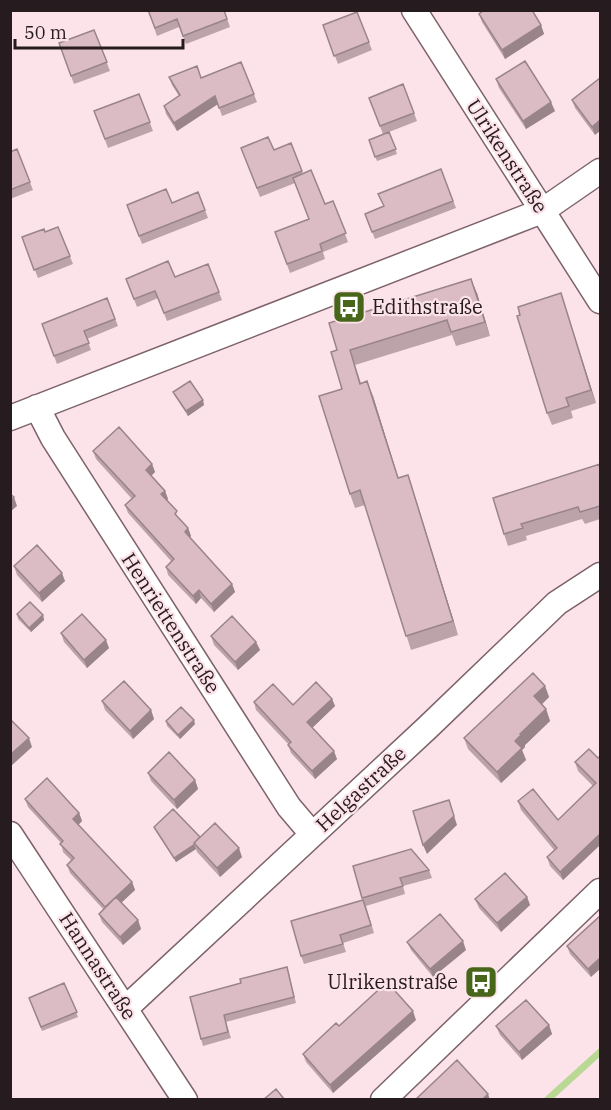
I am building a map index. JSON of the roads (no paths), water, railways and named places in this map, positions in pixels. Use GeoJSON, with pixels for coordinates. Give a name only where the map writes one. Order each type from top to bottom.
{"type":"FeatureCollection","features":[{"type":"Feature","properties":{"kind":"street","name":"Ulrikenstraße"},"geometry":{"type":"LineString","coordinates":[[414,10],[600,301]]}},
{"type":"Feature","properties":{"kind":"street"},"geometry":{"type":"LineString","coordinates":[[10,418],[542,211],[600,171]]}},
{"type":"Feature","properties":{"kind":"street","name":"Henriettenstraße"},"geometry":{"type":"LineString","coordinates":[[37,407],[53,438],[289,807],[312,834]]}},
{"type":"Feature","properties":{"kind":"street","name":"Helgastraße"},"geometry":{"type":"LineString","coordinates":[[126,1008],[557,603],[600,575]]}},
{"type":"Feature","properties":{"kind":"street","name":"Hannastraße"},"geometry":{"type":"LineString","coordinates":[[10,834],[185,1100]]}},
{"type":"Feature","properties":{"kind":"street"},"geometry":{"type":"LineString","coordinates":[[383,1100],[600,891]]}},
{"type":"Feature","properties":{"kind":"waterway"},"geometry":{"type":"LineString","coordinates":[[547,1100],[600,1052]]}},
{"type":"Feature","properties":{"kind":"place","name":"Edithstraße"},"geometry":{"type":"Point","coordinates":[349,307]}},
{"type":"Feature","properties":{"kind":"place","name":"Ulrikenstraße"},"geometry":{"type":"Point","coordinates":[481,982]}}]}
